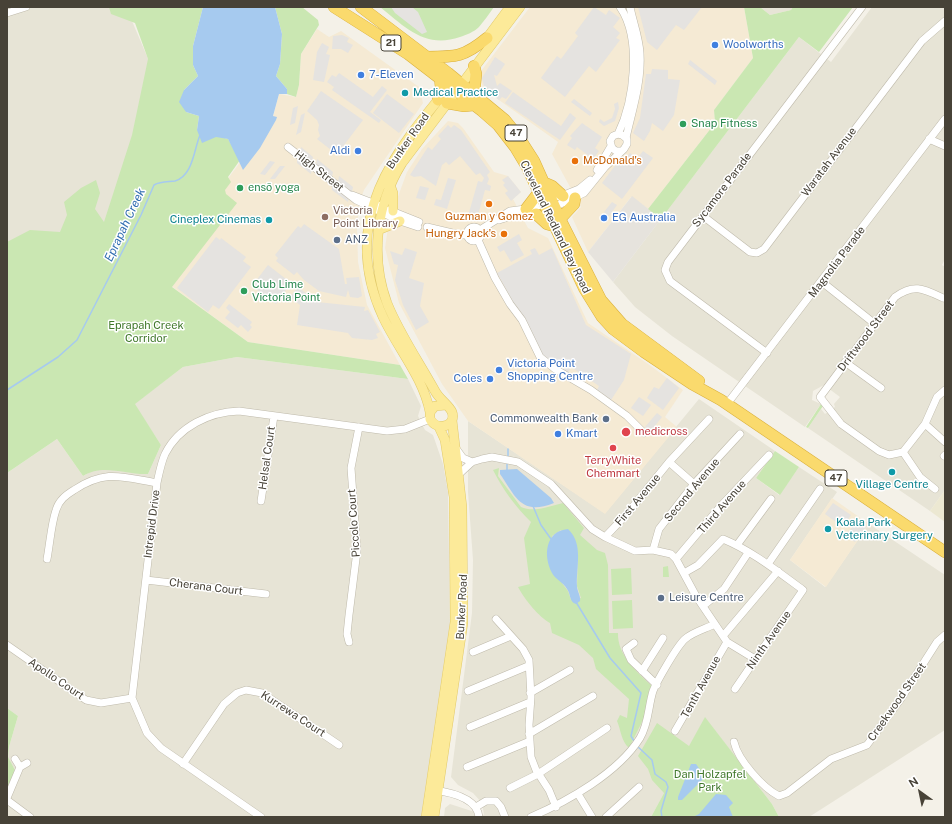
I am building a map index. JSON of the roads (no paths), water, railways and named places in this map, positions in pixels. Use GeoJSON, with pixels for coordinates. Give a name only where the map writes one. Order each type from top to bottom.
{"type":"FeatureCollection","features":[{"type":"Feature","properties":{"kind":"highway","name":"Cleveland Redland Bay Road"},"geometry":{"type":"LineString","coordinates":[[334,7],[381,36],[440,78],[474,93],[498,113],[511,127],[530,154],[547,207],[595,290],[612,313],[634,334],[695,378],[724,402],[945,552]]}},
{"type":"Feature","properties":{"kind":"highway","name":"Cleveland Redland Bay Road"},"geometry":{"type":"LineString","coordinates":[[361,7],[427,57],[474,105],[494,122],[507,136],[542,188]]}},
{"type":"Feature","properties":{"kind":"highway"},"geometry":{"type":"LineString","coordinates":[[427,57],[452,58],[463,55],[471,51],[487,38]]}},
{"type":"Feature","properties":{"kind":"highway"},"geometry":{"type":"LineString","coordinates":[[474,66],[476,74],[474,93]]}},
{"type":"Feature","properties":{"kind":"highway"},"geometry":{"type":"LineString","coordinates":[[440,78],[443,101],[464,106],[474,105]]}},
{"type":"Feature","properties":{"kind":"highway"},"geometry":{"type":"LineString","coordinates":[[526,209],[542,188],[552,186],[563,196]]}},
{"type":"Feature","properties":{"kind":"highway"},"geometry":{"type":"LineString","coordinates":[[547,207],[547,224],[557,222],[574,204],[575,198]]}},
{"type":"Feature","properties":{"kind":"main road"},"geometry":{"type":"LineString","coordinates":[[456,85],[487,38],[510,7]]}},
{"type":"Feature","properties":{"kind":"main road"},"geometry":{"type":"LineString","coordinates":[[456,85],[474,66],[520,7]]}},
{"type":"Feature","properties":{"kind":"main road","name":"Bunker Road"},"geometry":{"type":"LineString","coordinates":[[430,415],[425,392],[382,313],[372,283],[368,253],[368,235],[373,206],[389,167],[456,85]]}},
{"type":"Feature","properties":{"kind":"main road","name":"Bunker Road"},"geometry":{"type":"LineString","coordinates":[[443,101],[402,163],[390,185],[382,210],[378,230],[378,262],[387,302],[435,392],[446,405]]}},
{"type":"Feature","properties":{"kind":"main road"},"geometry":{"type":"LineString","coordinates":[[390,185],[393,193],[393,211]]}},
{"type":"Feature","properties":{"kind":"main road"},"geometry":{"type":"LineString","coordinates":[[378,230],[400,221]]}},
{"type":"Feature","properties":{"kind":"main road"},"geometry":{"type":"LineString","coordinates":[[446,405],[452,412],[452,420],[446,426],[439,427],[434,424],[430,415],[435,406],[446,405]]}},
{"type":"Feature","properties":{"kind":"main road","name":"Bunker Road"},"geometry":{"type":"LineString","coordinates":[[426,817],[434,790],[459,623],[462,507],[452,420]]}},
{"type":"Feature","properties":{"kind":"main road","name":"Bunker Road"},"geometry":{"type":"LineString","coordinates":[[439,427],[445,440],[454,497],[459,623]]}},
{"type":"Feature","properties":{"kind":"main road","name":"Bunker Road"},"geometry":{"type":"LineString","coordinates":[[434,790],[434,817]]}},
{"type":"Feature","properties":{"kind":"street"},"geometry":{"type":"LineString","coordinates":[[7,13],[26,7]]}},
{"type":"Feature","properties":{"kind":"street"},"geometry":{"type":"LineString","coordinates":[[468,235],[472,228],[480,230],[499,220],[510,211],[547,207],[563,196],[579,190],[586,184],[600,166],[611,146],[611,138],[618,134],[628,109],[633,60],[630,30],[626,16],[620,7]]}},
{"type":"Feature","properties":{"kind":"street"},"geometry":{"type":"LineString","coordinates":[[499,220],[575,198],[586,191],[605,167],[626,147],[626,138],[634,107],[640,60],[639,42],[630,7]]}},
{"type":"Feature","properties":{"kind":"street","name":"Sycamore Parade"},"geometry":{"type":"LineString","coordinates":[[767,353],[670,281],[666,270],[668,262],[862,7]]}},
{"type":"Feature","properties":{"kind":"street","name":"Waratah Avenue"},"geometry":{"type":"LineString","coordinates":[[703,216],[750,252],[757,253],[764,249],[922,41],[945,21]]}},
{"type":"Feature","properties":{"kind":"street","name":"Magnolia Parade"},"geometry":{"type":"LineString","coordinates":[[724,402],[767,353],[945,119]]}},
{"type":"Feature","properties":{"kind":"street"},"geometry":{"type":"LineString","coordinates":[[618,134],[626,138]]}},
{"type":"Feature","properties":{"kind":"street"},"geometry":{"type":"LineString","coordinates":[[929,139],[945,146]]}},
{"type":"Feature","properties":{"kind":"street"},"geometry":{"type":"LineString","coordinates":[[611,146],[616,151],[621,151]]}},
{"type":"Feature","properties":{"kind":"street","name":"High Street"},"geometry":{"type":"LineString","coordinates":[[288,147],[350,194],[382,210]]}},
{"type":"Feature","properties":{"kind":"street"},"geometry":{"type":"LineString","coordinates":[[382,210],[393,211],[419,225],[422,230],[427,227],[461,236],[468,235]]}},
{"type":"Feature","properties":{"kind":"street"},"geometry":{"type":"LineString","coordinates":[[382,210],[400,221],[419,225]]}},
{"type":"Feature","properties":{"kind":"street"},"geometry":{"type":"LineString","coordinates":[[478,240],[481,237],[480,230]]}},
{"type":"Feature","properties":{"kind":"street"},"geometry":{"type":"LineString","coordinates":[[468,235],[471,240],[478,240]]}},
{"type":"Feature","properties":{"kind":"street"},"geometry":{"type":"LineString","coordinates":[[478,240],[495,278],[522,320],[540,357],[555,369],[591,390],[627,416],[644,434]]}},
{"type":"Feature","properties":{"kind":"street"},"geometry":{"type":"LineString","coordinates":[[822,282],[874,324]]}},
{"type":"Feature","properties":{"kind":"street","name":"Driftwood Street"},"geometry":{"type":"LineString","coordinates":[[903,452],[889,455],[879,451],[841,424],[820,397],[895,296],[912,288],[923,289],[943,298]]}},
{"type":"Feature","properties":{"kind":"street"},"geometry":{"type":"LineString","coordinates":[[845,362],[881,388]]}},
{"type":"Feature","properties":{"kind":"street"},"geometry":{"type":"LineString","coordinates":[[935,489],[920,477],[903,452],[925,424],[937,397],[945,390]]}},
{"type":"Feature","properties":{"kind":"street","name":"Intrepid Drive"},"geometry":{"type":"LineString","coordinates":[[261,817],[162,748],[147,733],[132,698],[160,468],[168,449],[179,436],[198,422],[208,417],[229,411],[394,431],[412,427],[430,415]]}},
{"type":"Feature","properties":{"kind":"street","name":"Helsal Court"},"geometry":{"type":"LineString","coordinates":[[261,501],[274,416]]}},
{"type":"Feature","properties":{"kind":"street","name":"First Avenue"},"geometry":{"type":"LineString","coordinates":[[605,537],[626,515],[669,462],[709,419]]}},
{"type":"Feature","properties":{"kind":"street"},"geometry":{"type":"LineString","coordinates":[[925,424],[945,442]]}},
{"type":"Feature","properties":{"kind":"street","name":"Piccolo Court"},"geometry":{"type":"LineString","coordinates":[[349,642],[348,628],[357,551],[351,468],[359,427]]}},
{"type":"Feature","properties":{"kind":"street","name":"Second Avenue"},"geometry":{"type":"LineString","coordinates":[[653,550],[659,529],[694,484],[740,434]]}},
{"type":"Feature","properties":{"kind":"street"},"geometry":{"type":"LineString","coordinates":[[454,446],[463,458],[472,462]]}},
{"type":"Feature","properties":{"kind":"street","name":"Third Avenue"},"geometry":{"type":"LineString","coordinates":[[676,560],[719,508],[768,455]]}},
{"type":"Feature","properties":{"kind":"street"},"geometry":{"type":"LineString","coordinates":[[458,475],[472,462],[492,457],[518,462],[551,484],[592,529],[605,537],[635,551],[653,550],[667,552],[676,560],[703,606],[725,639],[754,659]]}},
{"type":"Feature","properties":{"kind":"street"},"geometry":{"type":"LineString","coordinates":[[669,462],[694,484]]}},
{"type":"Feature","properties":{"kind":"street"},"geometry":{"type":"LineString","coordinates":[[48,559],[56,509],[62,498],[88,481],[112,475],[157,483]]}},
{"type":"Feature","properties":{"kind":"street"},"geometry":{"type":"LineString","coordinates":[[768,564],[820,489]]}},
{"type":"Feature","properties":{"kind":"street"},"geometry":{"type":"LineString","coordinates":[[737,545],[771,499]]}},
{"type":"Feature","properties":{"kind":"street"},"geometry":{"type":"LineString","coordinates":[[684,573],[698,565],[723,539],[737,545],[778,571]]}},
{"type":"Feature","properties":{"kind":"street"},"geometry":{"type":"LineString","coordinates":[[703,606],[724,589],[748,553]]}},
{"type":"Feature","properties":{"kind":"street","name":"Ninth Avenue"},"geometry":{"type":"LineString","coordinates":[[735,689],[754,659],[803,590],[778,571]]}},
{"type":"Feature","properties":{"kind":"street","name":"Tenth Avenue"},"geometry":{"type":"LineString","coordinates":[[676,731],[725,639],[778,571]]}},
{"type":"Feature","properties":{"kind":"street","name":"Cherana Court"},"geometry":{"type":"LineString","coordinates":[[146,580],[266,594]]}},
{"type":"Feature","properties":{"kind":"street"},"geometry":{"type":"LineString","coordinates":[[496,619],[523,649],[529,660],[531,757],[538,774],[549,790],[556,807]]}},
{"type":"Feature","properties":{"kind":"street"},"geometry":{"type":"LineString","coordinates":[[531,817],[556,807],[578,794],[626,756],[639,739],[648,718],[653,691],[680,644],[690,636],[715,624]]}},
{"type":"Feature","properties":{"kind":"street","name":"Creekwood Street"},"geometry":{"type":"LineString","coordinates":[[734,742],[736,752],[765,785],[780,796],[786,793],[831,759],[859,750],[867,745],[900,700],[937,642],[945,635]]}},
{"type":"Feature","properties":{"kind":"street"},"geometry":{"type":"LineString","coordinates":[[473,652],[511,636]]}},
{"type":"Feature","properties":{"kind":"street"},"geometry":{"type":"LineString","coordinates":[[642,671],[663,638]]}},
{"type":"Feature","properties":{"kind":"street"},"geometry":{"type":"LineString","coordinates":[[634,643],[626,649],[631,660],[657,685]]}},
{"type":"Feature","properties":{"kind":"street","name":"Apollo Court"},"geometry":{"type":"LineString","coordinates":[[7,645],[86,700],[101,703],[132,698]]}},
{"type":"Feature","properties":{"kind":"street"},"geometry":{"type":"LineString","coordinates":[[468,691],[528,666]]}},
{"type":"Feature","properties":{"kind":"street"},"geometry":{"type":"LineString","coordinates":[[530,692],[570,670]]}},
{"type":"Feature","properties":{"kind":"street","name":"Kurrewa Court"},"geometry":{"type":"LineString","coordinates":[[183,764],[224,704],[237,693],[246,690],[262,693],[339,745]]}},
{"type":"Feature","properties":{"kind":"street"},"geometry":{"type":"LineString","coordinates":[[466,767],[530,738],[594,696]]}},
{"type":"Feature","properties":{"kind":"street"},"geometry":{"type":"LineString","coordinates":[[470,727],[530,702]]}},
{"type":"Feature","properties":{"kind":"street"},"geometry":{"type":"LineString","coordinates":[[510,788],[538,774],[607,728]]}},
{"type":"Feature","properties":{"kind":"street"},"geometry":{"type":"LineString","coordinates":[[15,759],[20,767]]}},
{"type":"Feature","properties":{"kind":"street"},"geometry":{"type":"LineString","coordinates":[[27,763],[20,767],[7,799],[30,817]]}},
{"type":"Feature","properties":{"kind":"street"},"geometry":{"type":"LineString","coordinates":[[606,817],[639,787]]}},
{"type":"Feature","properties":{"kind":"street"},"geometry":{"type":"LineString","coordinates":[[434,790],[452,793],[476,807],[479,817]]}},
{"type":"Feature","properties":{"kind":"street"},"geometry":{"type":"LineString","coordinates":[[578,794],[592,817]]}},
{"type":"Feature","properties":{"kind":"street"},"geometry":{"type":"LineString","coordinates":[[476,807],[486,801],[496,802],[501,807],[505,817]]}},
{"type":"Feature","properties":{"kind":"water"},"geometry":{"type":"Polygon","coordinates":[[[203,7],[275,7],[282,34],[280,64],[276,76],[287,89],[287,94],[279,94],[273,116],[277,117],[276,120],[260,148],[243,170],[228,139],[216,137],[202,143],[197,130],[199,116],[186,112],[179,102],[184,90],[198,76],[193,65],[193,46],[203,7]]]}},
{"type":"Feature","properties":{"kind":"water"},"geometry":{"type":"Polygon","coordinates":[[[517,469],[551,498],[554,503],[534,507],[527,506],[515,497],[500,474],[500,470],[517,469]]]}},
{"type":"Feature","properties":{"kind":"water"},"geometry":{"type":"Polygon","coordinates":[[[568,529],[573,535],[578,549],[577,586],[580,601],[576,604],[572,602],[568,591],[552,573],[547,559],[550,539],[560,531],[568,529]]]}},
{"type":"Feature","properties":{"kind":"water"},"geometry":{"type":"Polygon","coordinates":[[[691,764],[696,764],[705,777],[682,800],[678,800],[678,797],[691,764]]]}},
{"type":"Feature","properties":{"kind":"water"},"geometry":{"type":"Polygon","coordinates":[[[716,794],[726,795],[733,803],[729,807],[733,817],[693,817],[699,814],[716,794]]]}},
{"type":"Feature","properties":{"kind":"waterway","name":"Eprapah Creek"},"geometry":{"type":"LineString","coordinates":[[7,390],[58,357],[77,340],[141,215],[154,185],[162,182],[175,181],[186,174],[192,161],[200,135]]}},
{"type":"Feature","properties":{"kind":"waterway"},"geometry":{"type":"LineString","coordinates":[[508,449],[508,457]]}},
{"type":"Feature","properties":{"kind":"waterway"},"geometry":{"type":"LineString","coordinates":[[507,463],[507,471]]}},
{"type":"Feature","properties":{"kind":"waterway"},"geometry":{"type":"LineString","coordinates":[[533,506],[541,525],[551,539]]}},
{"type":"Feature","properties":{"kind":"waterway"},"geometry":{"type":"LineString","coordinates":[[576,602],[610,658],[641,693],[631,736],[634,741]]}},
{"type":"Feature","properties":{"kind":"waterway"},"geometry":{"type":"LineString","coordinates":[[637,746],[652,760],[655,774],[666,782],[668,787],[661,811],[662,817]]}},
{"type":"Feature","properties":{"kind":"place","name":"Woolworths"},"geometry":{"type":"Point","coordinates":[715,45]}},
{"type":"Feature","properties":{"kind":"place","name":"7-Eleven"},"geometry":{"type":"Point","coordinates":[361,75]}},
{"type":"Feature","properties":{"kind":"place","name":"Medical Practice"},"geometry":{"type":"Point","coordinates":[405,93]}},
{"type":"Feature","properties":{"kind":"place","name":"Snap Fitness"},"geometry":{"type":"Point","coordinates":[683,124]}},
{"type":"Feature","properties":{"kind":"place","name":"Aldi"},"geometry":{"type":"Point","coordinates":[358,151]}},
{"type":"Feature","properties":{"kind":"place","name":"McDonald's"},"geometry":{"type":"Point","coordinates":[575,161]}},
{"type":"Feature","properties":{"kind":"place","name":"ensō yoga"},"geometry":{"type":"Point","coordinates":[240,188]}},
{"type":"Feature","properties":{"kind":"place","name":"Guzman y Gomez"},"geometry":{"type":"Point","coordinates":[489,204]}},
{"type":"Feature","properties":{"kind":"place","name":"Victoria Point Library"},"geometry":{"type":"Point","coordinates":[325,217]}},
{"type":"Feature","properties":{"kind":"place","name":"EG Australia"},"geometry":{"type":"Point","coordinates":[604,218]}},
{"type":"Feature","properties":{"kind":"place","name":"Cineplex Cinemas"},"geometry":{"type":"Point","coordinates":[269,220]}},
{"type":"Feature","properties":{"kind":"place","name":"Hungry Jack's"},"geometry":{"type":"Point","coordinates":[504,234]}},
{"type":"Feature","properties":{"kind":"place","name":"ANZ"},"geometry":{"type":"Point","coordinates":[337,240]}},
{"type":"Feature","properties":{"kind":"place","name":"Club Lime Victoria Point"},"geometry":{"type":"Point","coordinates":[244,291]}},
{"type":"Feature","properties":{"kind":"place","name":"Victoria Point Shopping Centre"},"geometry":{"type":"Point","coordinates":[499,370]}},
{"type":"Feature","properties":{"kind":"place","name":"Coles"},"geometry":{"type":"Point","coordinates":[490,379]}},
{"type":"Feature","properties":{"kind":"place","name":"Commonwealth Bank"},"geometry":{"type":"Point","coordinates":[606,419]}},
{"type":"Feature","properties":{"kind":"place","name":"medicross"},"geometry":{"type":"Point","coordinates":[626,432]}},
{"type":"Feature","properties":{"kind":"place","name":"Kmart"},"geometry":{"type":"Point","coordinates":[558,434]}},
{"type":"Feature","properties":{"kind":"place","name":"TerryWhite Chemmart"},"geometry":{"type":"Point","coordinates":[613,448]}},
{"type":"Feature","properties":{"kind":"place","name":"Village Centre"},"geometry":{"type":"Point","coordinates":[892,472]}},
{"type":"Feature","properties":{"kind":"place","name":"Koala Park Veterinary Surgery"},"geometry":{"type":"Point","coordinates":[828,529]}},
{"type":"Feature","properties":{"kind":"place","name":"Leisure Centre"},"geometry":{"type":"Point","coordinates":[661,598]}},
{"type":"Feature","properties":{"kind":"park label","name":"Eprapah Creek Corridor"},"geometry":{"type":"Point","coordinates":[146,332]}},
{"type":"Feature","properties":{"kind":"park label","name":"Dan Holzapfel Park"},"geometry":{"type":"Point","coordinates":[710,781]}}]}
